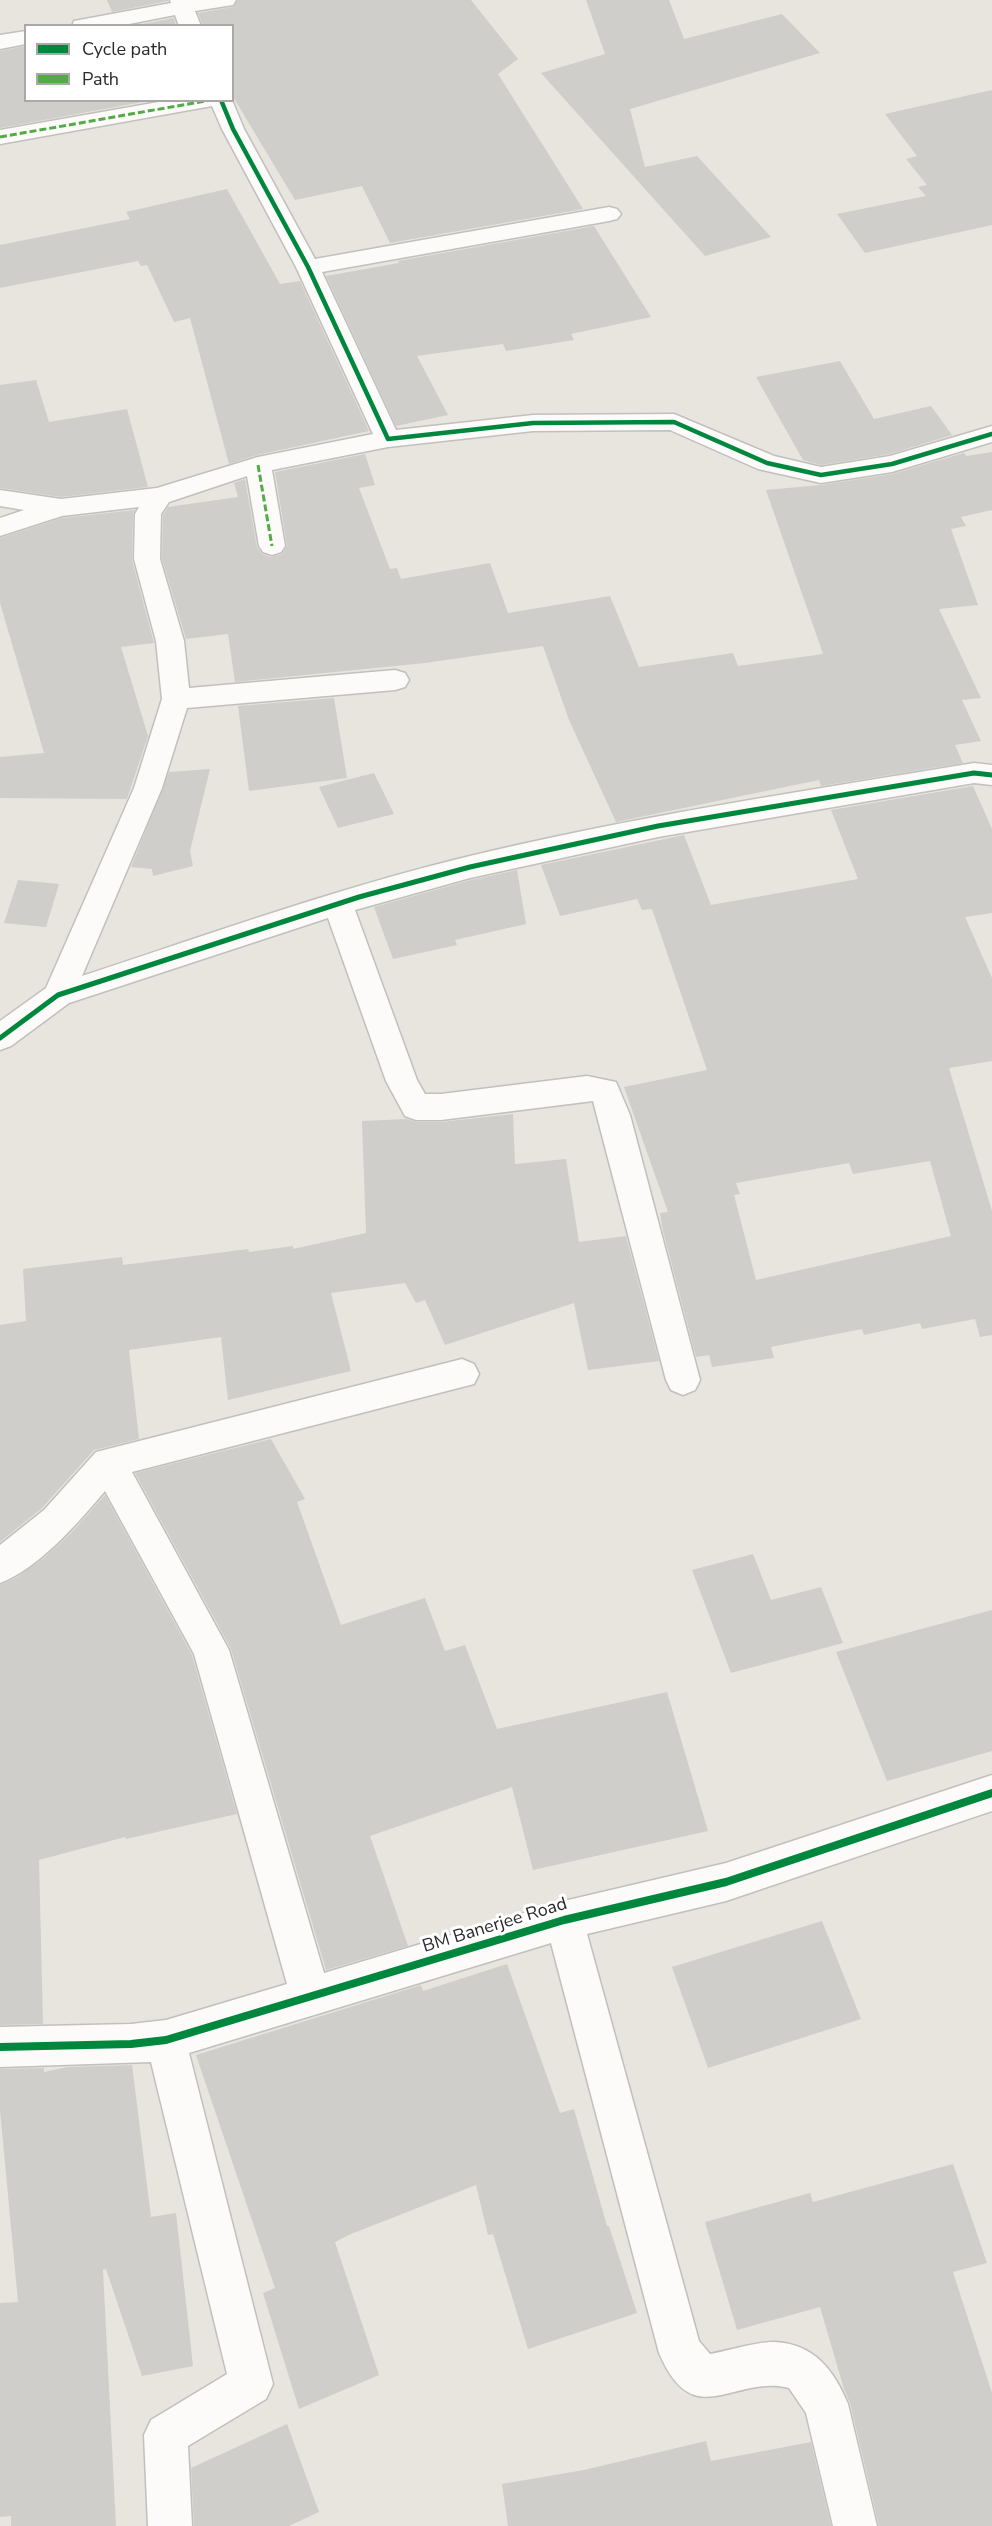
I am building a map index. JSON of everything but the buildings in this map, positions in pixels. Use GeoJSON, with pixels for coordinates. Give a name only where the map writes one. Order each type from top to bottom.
{"type":"FeatureCollection","features":[{"type":"Feature","properties":{"kind":"street"},"geometry":{"type":"LineString","coordinates":[[96,24],[184,11],[225,0]]}},
{"type":"Feature","properties":{"kind":"street"},"geometry":{"type":"LineString","coordinates":[[0,42],[24,37]]}},
{"type":"Feature","properties":{"kind":"street"},"geometry":{"type":"LineString","coordinates":[[0,137],[200,102]]}},
{"type":"Feature","properties":{"kind":"street"},"geometry":{"type":"LineString","coordinates":[[222,102],[233,129],[308,267],[388,439]]}},
{"type":"Feature","properties":{"kind":"street"},"geometry":{"type":"LineString","coordinates":[[308,267],[609,214]]}},
{"type":"Feature","properties":{"kind":"street"},"geometry":{"type":"LineString","coordinates":[[0,527],[61,508],[160,496],[258,465],[388,439],[533,423],[674,422],[767,463],[820,475],[892,464],[992,434]]}},
{"type":"Feature","properties":{"kind":"street"},"geometry":{"type":"LineString","coordinates":[[258,465],[272,546]]}},
{"type":"Feature","properties":{"kind":"street"},"geometry":{"type":"LineString","coordinates":[[58,995],[148,788],[176,699],[170,641],[147,559],[148,514],[160,496]]}},
{"type":"Feature","properties":{"kind":"street"},"geometry":{"type":"LineString","coordinates":[[0,498],[61,508]]}},
{"type":"Feature","properties":{"kind":"street"},"geometry":{"type":"LineString","coordinates":[[176,699],[395,680]]}},
{"type":"Feature","properties":{"kind":"street"},"geometry":{"type":"LineString","coordinates":[[0,1038],[58,995],[359,897],[470,867],[658,826],[974,773],[992,775]]}},
{"type":"Feature","properties":{"kind":"street"},"geometry":{"type":"LineString","coordinates":[[338,905],[402,1081],[416,1107],[441,1107],[587,1088],[605,1091],[614,1114],[683,1380]]}},
{"type":"Feature","properties":{"kind":"street"},"geometry":{"type":"LineString","coordinates":[[0,1567],[57,1521],[108,1463],[462,1374]]}},
{"type":"Feature","properties":{"kind":"street"},"geometry":{"type":"LineString","coordinates":[[108,1463],[212,1650],[311,1997]]}},
{"type":"Feature","properties":{"kind":"street","name":"BM Banerjee Road"},"geometry":{"type":"LineString","coordinates":[[0,2047],[131,2044],[166,2040],[564,1920],[726,1882],[992,1793]]}},
{"type":"Feature","properties":{"kind":"street"},"geometry":{"type":"LineString","coordinates":[[564,1920],[681,2354],[702,2377],[774,2363],[802,2370],[826,2404],[855,2526]]}},
{"type":"Feature","properties":{"kind":"street"},"geometry":{"type":"LineString","coordinates":[[166,2040],[251,2384],[166,2434],[170,2526]]}},
{"type":"Feature","properties":{"kind":"marked path"},"geometry":{"type":"LineString","coordinates":[[0,137],[200,102]]}},
{"type":"Feature","properties":{"kind":"marked path"},"geometry":{"type":"LineString","coordinates":[[258,465],[272,546]]}},
{"type":"Feature","properties":{"kind":"cycle path"},"geometry":{"type":"LineString","coordinates":[[222,102],[233,129],[308,267],[388,439],[533,423],[674,422],[767,463],[821,475],[892,464],[992,434]]}},
{"type":"Feature","properties":{"kind":"cycle path"},"geometry":{"type":"LineString","coordinates":[[0,1038],[58,995],[359,897],[470,867],[658,826],[974,773],[992,775]]}},
{"type":"Feature","properties":{"kind":"cycle path"},"geometry":{"type":"LineString","coordinates":[[0,2047],[131,2044],[166,2040],[564,1920],[726,1882],[992,1793]]}}]}
